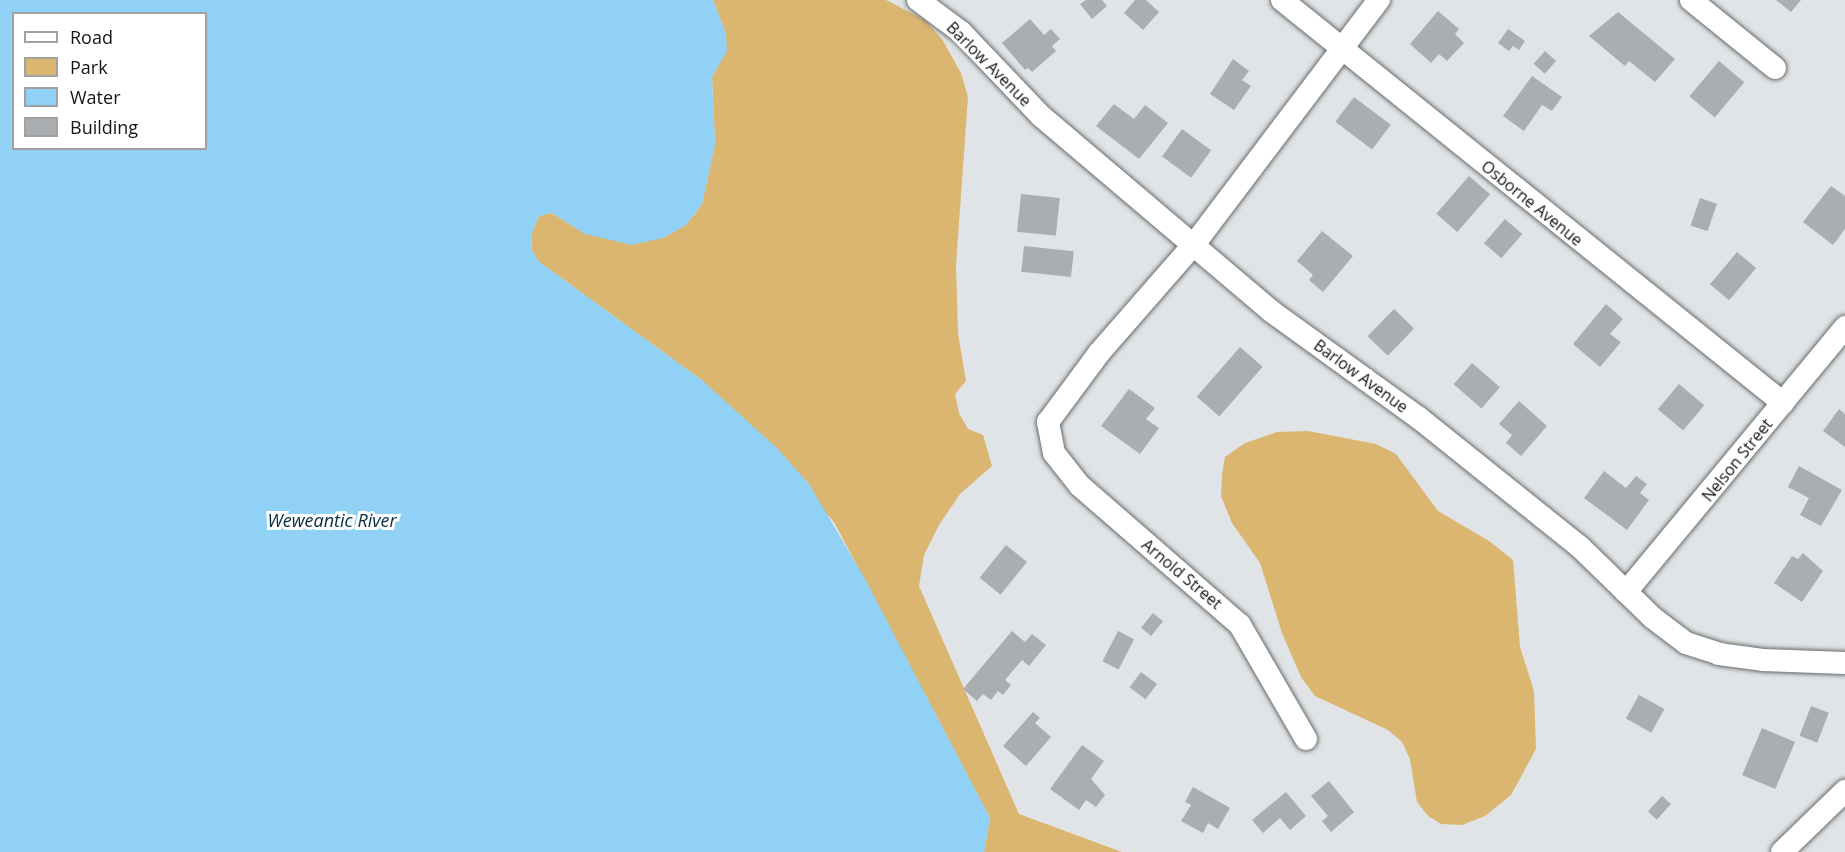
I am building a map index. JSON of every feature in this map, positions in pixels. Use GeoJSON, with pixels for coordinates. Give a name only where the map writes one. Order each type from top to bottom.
{"type":"FeatureCollection","features":[{"type":"Feature","properties":{"kind":"street","name":"Barlow Avenue"},"geometry":{"type":"LineString","coordinates":[[918,0],[961,32],[1041,116],[1195,243],[1271,311],[1419,418],[1570,539],[1626,592],[1686,643],[1719,654],[1763,660],[1845,663]]}},
{"type":"Feature","properties":{"kind":"street","name":"Osborne Avenue"},"geometry":{"type":"LineString","coordinates":[[1282,0],[1783,404]]}},
{"type":"Feature","properties":{"kind":"street"},"geometry":{"type":"LineString","coordinates":[[1195,243],[1379,0]]}},
{"type":"Feature","properties":{"kind":"street"},"geometry":{"type":"LineString","coordinates":[[1691,0],[1775,68]]}},
{"type":"Feature","properties":{"kind":"street","name":"Arnold Street"},"geometry":{"type":"LineString","coordinates":[[1195,243],[1099,352],[1048,422],[1054,453],[1080,486],[1240,625],[1306,739]]}},
{"type":"Feature","properties":{"kind":"street","name":"Nelson Street"},"geometry":{"type":"LineString","coordinates":[[1626,592],[1845,327]]}},
{"type":"Feature","properties":{"kind":"street"},"geometry":{"type":"LineString","coordinates":[[1782,852],[1845,791]]}},
{"type":"Feature","properties":{"kind":"green space"},"geometry":{"type":"Polygon","coordinates":[[[713,0],[886,0],[925,20],[942,39],[961,73],[968,97],[956,265],[958,333],[966,381],[955,394],[959,413],[968,429],[983,435],[992,466],[960,494],[939,525],[924,555],[919,586],[1019,814],[1122,852],[984,852],[990,818],[834,522],[703,381],[538,261],[532,250],[531,235],[539,216],[552,213],[585,234],[663,238],[686,225],[702,204],[715,144],[712,77],[726,50],[726,34],[713,0]]]}},
{"type":"Feature","properties":{"kind":"green space"},"geometry":{"type":"Polygon","coordinates":[[[1308,431],[1376,444],[1396,454],[1438,511],[1489,541],[1513,560],[1520,647],[1534,691],[1536,749],[1511,795],[1485,816],[1462,825],[1441,824],[1428,816],[1417,802],[1410,759],[1402,742],[1388,730],[1315,696],[1301,677],[1282,633],[1260,563],[1232,523],[1221,496],[1225,457],[1245,443],[1277,432],[1308,431]]]}},
{"type":"Feature","properties":{"kind":"water","name":"Weweantic River"},"geometry":{"type":"Polygon","coordinates":[[[0,0],[713,0],[726,34],[727,51],[712,77],[715,144],[702,204],[686,225],[663,238],[632,245],[585,234],[552,213],[539,216],[531,235],[532,250],[538,261],[703,381],[777,448],[809,484],[865,579],[990,818],[984,852],[0,852],[0,0]]]}},
{"type":"Feature","properties":{"kind":"building"},"geometry":{"type":"Polygon","coordinates":[[[1086,0],[1102,0],[1107,6],[1092,19],[1080,4],[1086,0]]]}},
{"type":"Feature","properties":{"kind":"building"},"geometry":{"type":"Polygon","coordinates":[[[1135,0],[1146,0],[1159,12],[1143,30],[1124,13],[1135,0]]]}},
{"type":"Feature","properties":{"kind":"building"},"geometry":{"type":"Polygon","coordinates":[[[1776,0],[1801,0],[1791,12],[1776,0]]]}},
{"type":"Feature","properties":{"kind":"building"},"geometry":{"type":"Polygon","coordinates":[[[1438,11],[1459,29],[1455,34],[1464,43],[1447,61],[1439,54],[1431,63],[1410,44],[1438,11]]]}},
{"type":"Feature","properties":{"kind":"building"},"geometry":{"type":"Polygon","coordinates":[[[1618,12],[1675,59],[1655,82],[1629,61],[1625,66],[1589,36],[1618,12]]]}},
{"type":"Feature","properties":{"kind":"building"},"geometry":{"type":"Polygon","coordinates":[[[1030,19],[1044,35],[1051,29],[1060,39],[1052,46],[1056,51],[1032,72],[1028,68],[1025,70],[1002,43],[1030,19]]]}},
{"type":"Feature","properties":{"kind":"building"},"geometry":{"type":"Polygon","coordinates":[[[1508,29],[1525,41],[1519,50],[1513,46],[1509,51],[1498,43],[1508,29]]]}},
{"type":"Feature","properties":{"kind":"building"},"geometry":{"type":"Polygon","coordinates":[[[1545,51],[1556,61],[1545,74],[1534,64],[1545,51]]]}},
{"type":"Feature","properties":{"kind":"building"},"geometry":{"type":"Polygon","coordinates":[[[1233,59],[1249,71],[1242,80],[1251,86],[1234,110],[1210,94],[1233,59]]]}},
{"type":"Feature","properties":{"kind":"building"},"geometry":{"type":"Polygon","coordinates":[[[1719,61],[1744,82],[1715,117],[1689,96],[1719,61]]]}},
{"type":"Feature","properties":{"kind":"building"},"geometry":{"type":"Polygon","coordinates":[[[1532,76],[1562,97],[1552,111],[1542,105],[1524,131],[1503,116],[1532,76]]]}},
{"type":"Feature","properties":{"kind":"building"},"geometry":{"type":"Polygon","coordinates":[[[1354,97],[1391,125],[1372,149],[1335,122],[1354,97]]]}},
{"type":"Feature","properties":{"kind":"building"},"geometry":{"type":"Polygon","coordinates":[[[1114,104],[1134,119],[1145,105],[1168,123],[1139,159],[1096,126],[1114,104]]]}},
{"type":"Feature","properties":{"kind":"building"},"geometry":{"type":"Polygon","coordinates":[[[1182,129],[1211,150],[1191,178],[1162,157],[1182,129]]]}},
{"type":"Feature","properties":{"kind":"building"},"geometry":{"type":"Polygon","coordinates":[[[1469,176],[1490,194],[1457,232],[1436,214],[1469,176]]]}},
{"type":"Feature","properties":{"kind":"building"},"geometry":{"type":"Polygon","coordinates":[[[1831,186],[1845,196],[1845,229],[1833,245],[1803,222],[1831,186]]]}},
{"type":"Feature","properties":{"kind":"building"},"geometry":{"type":"Polygon","coordinates":[[[1021,194],[1060,198],[1056,236],[1017,232],[1021,194]]]}},
{"type":"Feature","properties":{"kind":"building"},"geometry":{"type":"Polygon","coordinates":[[[1700,198],[1717,204],[1708,231],[1691,225],[1700,198]]]}},
{"type":"Feature","properties":{"kind":"building"},"geometry":{"type":"Polygon","coordinates":[[[1505,219],[1522,234],[1501,258],[1484,243],[1505,219]]]}},
{"type":"Feature","properties":{"kind":"building"},"geometry":{"type":"Polygon","coordinates":[[[1322,231],[1353,256],[1323,292],[1309,280],[1313,275],[1297,261],[1322,231]]]}},
{"type":"Feature","properties":{"kind":"building"},"geometry":{"type":"Polygon","coordinates":[[[1024,246],[1074,251],[1071,277],[1021,272],[1024,246]]]}},
{"type":"Feature","properties":{"kind":"building"},"geometry":{"type":"Polygon","coordinates":[[[1737,252],[1756,268],[1729,300],[1710,284],[1737,252]]]}},
{"type":"Feature","properties":{"kind":"building"},"geometry":{"type":"Polygon","coordinates":[[[1606,304],[1623,319],[1610,334],[1621,342],[1600,367],[1573,344],[1606,304]]]}},
{"type":"Feature","properties":{"kind":"building"},"geometry":{"type":"Polygon","coordinates":[[[1394,309],[1414,328],[1388,356],[1368,336],[1394,309]]]}},
{"type":"Feature","properties":{"kind":"building"},"geometry":{"type":"Polygon","coordinates":[[[1240,347],[1263,367],[1219,416],[1197,397],[1240,347]]]}},
{"type":"Feature","properties":{"kind":"building"},"geometry":{"type":"Polygon","coordinates":[[[1472,363],[1500,387],[1482,408],[1454,384],[1472,363]]]}},
{"type":"Feature","properties":{"kind":"building"},"geometry":{"type":"Polygon","coordinates":[[[1679,384],[1704,405],[1683,430],[1658,409],[1679,384]]]}},
{"type":"Feature","properties":{"kind":"building"},"geometry":{"type":"Polygon","coordinates":[[[1129,389],[1155,408],[1146,419],[1159,428],[1140,454],[1101,426],[1129,389]]]}},
{"type":"Feature","properties":{"kind":"building"},"geometry":{"type":"Polygon","coordinates":[[[1519,401],[1547,426],[1521,456],[1506,443],[1512,435],[1499,424],[1519,401]]]}},
{"type":"Feature","properties":{"kind":"building"},"geometry":{"type":"Polygon","coordinates":[[[1839,409],[1845,414],[1845,447],[1823,431],[1839,409]]]}},
{"type":"Feature","properties":{"kind":"building"},"geometry":{"type":"Polygon","coordinates":[[[1799,466],[1842,490],[1821,526],[1800,515],[1809,498],[1788,487],[1799,466]]]}},
{"type":"Feature","properties":{"kind":"building"},"geometry":{"type":"Polygon","coordinates":[[[1604,471],[1626,488],[1636,476],[1647,484],[1640,493],[1649,500],[1627,530],[1584,498],[1604,471]]]}},
{"type":"Feature","properties":{"kind":"building"},"geometry":{"type":"Polygon","coordinates":[[[1006,545],[1027,562],[1001,595],[980,578],[1006,545]]]}},
{"type":"Feature","properties":{"kind":"building"},"geometry":{"type":"Polygon","coordinates":[[[1803,553],[1823,571],[1802,602],[1774,583],[1792,556],[1798,559],[1803,553]]]}},
{"type":"Feature","properties":{"kind":"building"},"geometry":{"type":"Polygon","coordinates":[[[1153,613],[1163,621],[1151,636],[1141,628],[1153,613]]]}},
{"type":"Feature","properties":{"kind":"building"},"geometry":{"type":"Polygon","coordinates":[[[1012,631],[1025,642],[1032,634],[1046,645],[1029,666],[1022,660],[1005,680],[1011,685],[1003,695],[998,691],[991,700],[983,694],[977,701],[963,689],[1012,631]]]}},
{"type":"Feature","properties":{"kind":"building"},"geometry":{"type":"Polygon","coordinates":[[[1118,631],[1134,639],[1119,669],[1103,661],[1118,631]]]}},
{"type":"Feature","properties":{"kind":"building"},"geometry":{"type":"Polygon","coordinates":[[[1141,672],[1157,684],[1146,699],[1130,687],[1141,672]]]}},
{"type":"Feature","properties":{"kind":"building"},"geometry":{"type":"Polygon","coordinates":[[[1639,695],[1664,709],[1651,733],[1626,719],[1639,695]]]}},
{"type":"Feature","properties":{"kind":"building"},"geometry":{"type":"Polygon","coordinates":[[[1811,706],[1829,713],[1817,743],[1800,736],[1811,706]]]}},
{"type":"Feature","properties":{"kind":"building"},"geometry":{"type":"Polygon","coordinates":[[[1033,712],[1040,718],[1035,723],[1051,737],[1026,766],[1003,746],[1033,712]]]}},
{"type":"Feature","properties":{"kind":"building"},"geometry":{"type":"Polygon","coordinates":[[[1762,728],[1795,742],[1775,789],[1742,775],[1762,728]]]}},
{"type":"Feature","properties":{"kind":"building"},"geometry":{"type":"Polygon","coordinates":[[[1082,745],[1104,761],[1091,779],[1105,795],[1096,807],[1086,800],[1079,810],[1050,789],[1082,745]]]}},
{"type":"Feature","properties":{"kind":"building"},"geometry":{"type":"Polygon","coordinates":[[[1329,781],[1354,812],[1331,832],[1322,821],[1328,816],[1311,796],[1329,781]]]}},
{"type":"Feature","properties":{"kind":"building"},"geometry":{"type":"Polygon","coordinates":[[[1193,787],[1230,808],[1218,829],[1208,823],[1203,833],[1181,821],[1191,805],[1185,802],[1193,787]]]}},
{"type":"Feature","properties":{"kind":"building"},"geometry":{"type":"Polygon","coordinates":[[[1286,792],[1306,816],[1290,830],[1280,818],[1263,833],[1252,820],[1286,792]]]}},
{"type":"Feature","properties":{"kind":"building"},"geometry":{"type":"Polygon","coordinates":[[[1662,796],[1671,804],[1657,820],[1648,812],[1662,796]]]}}]}
